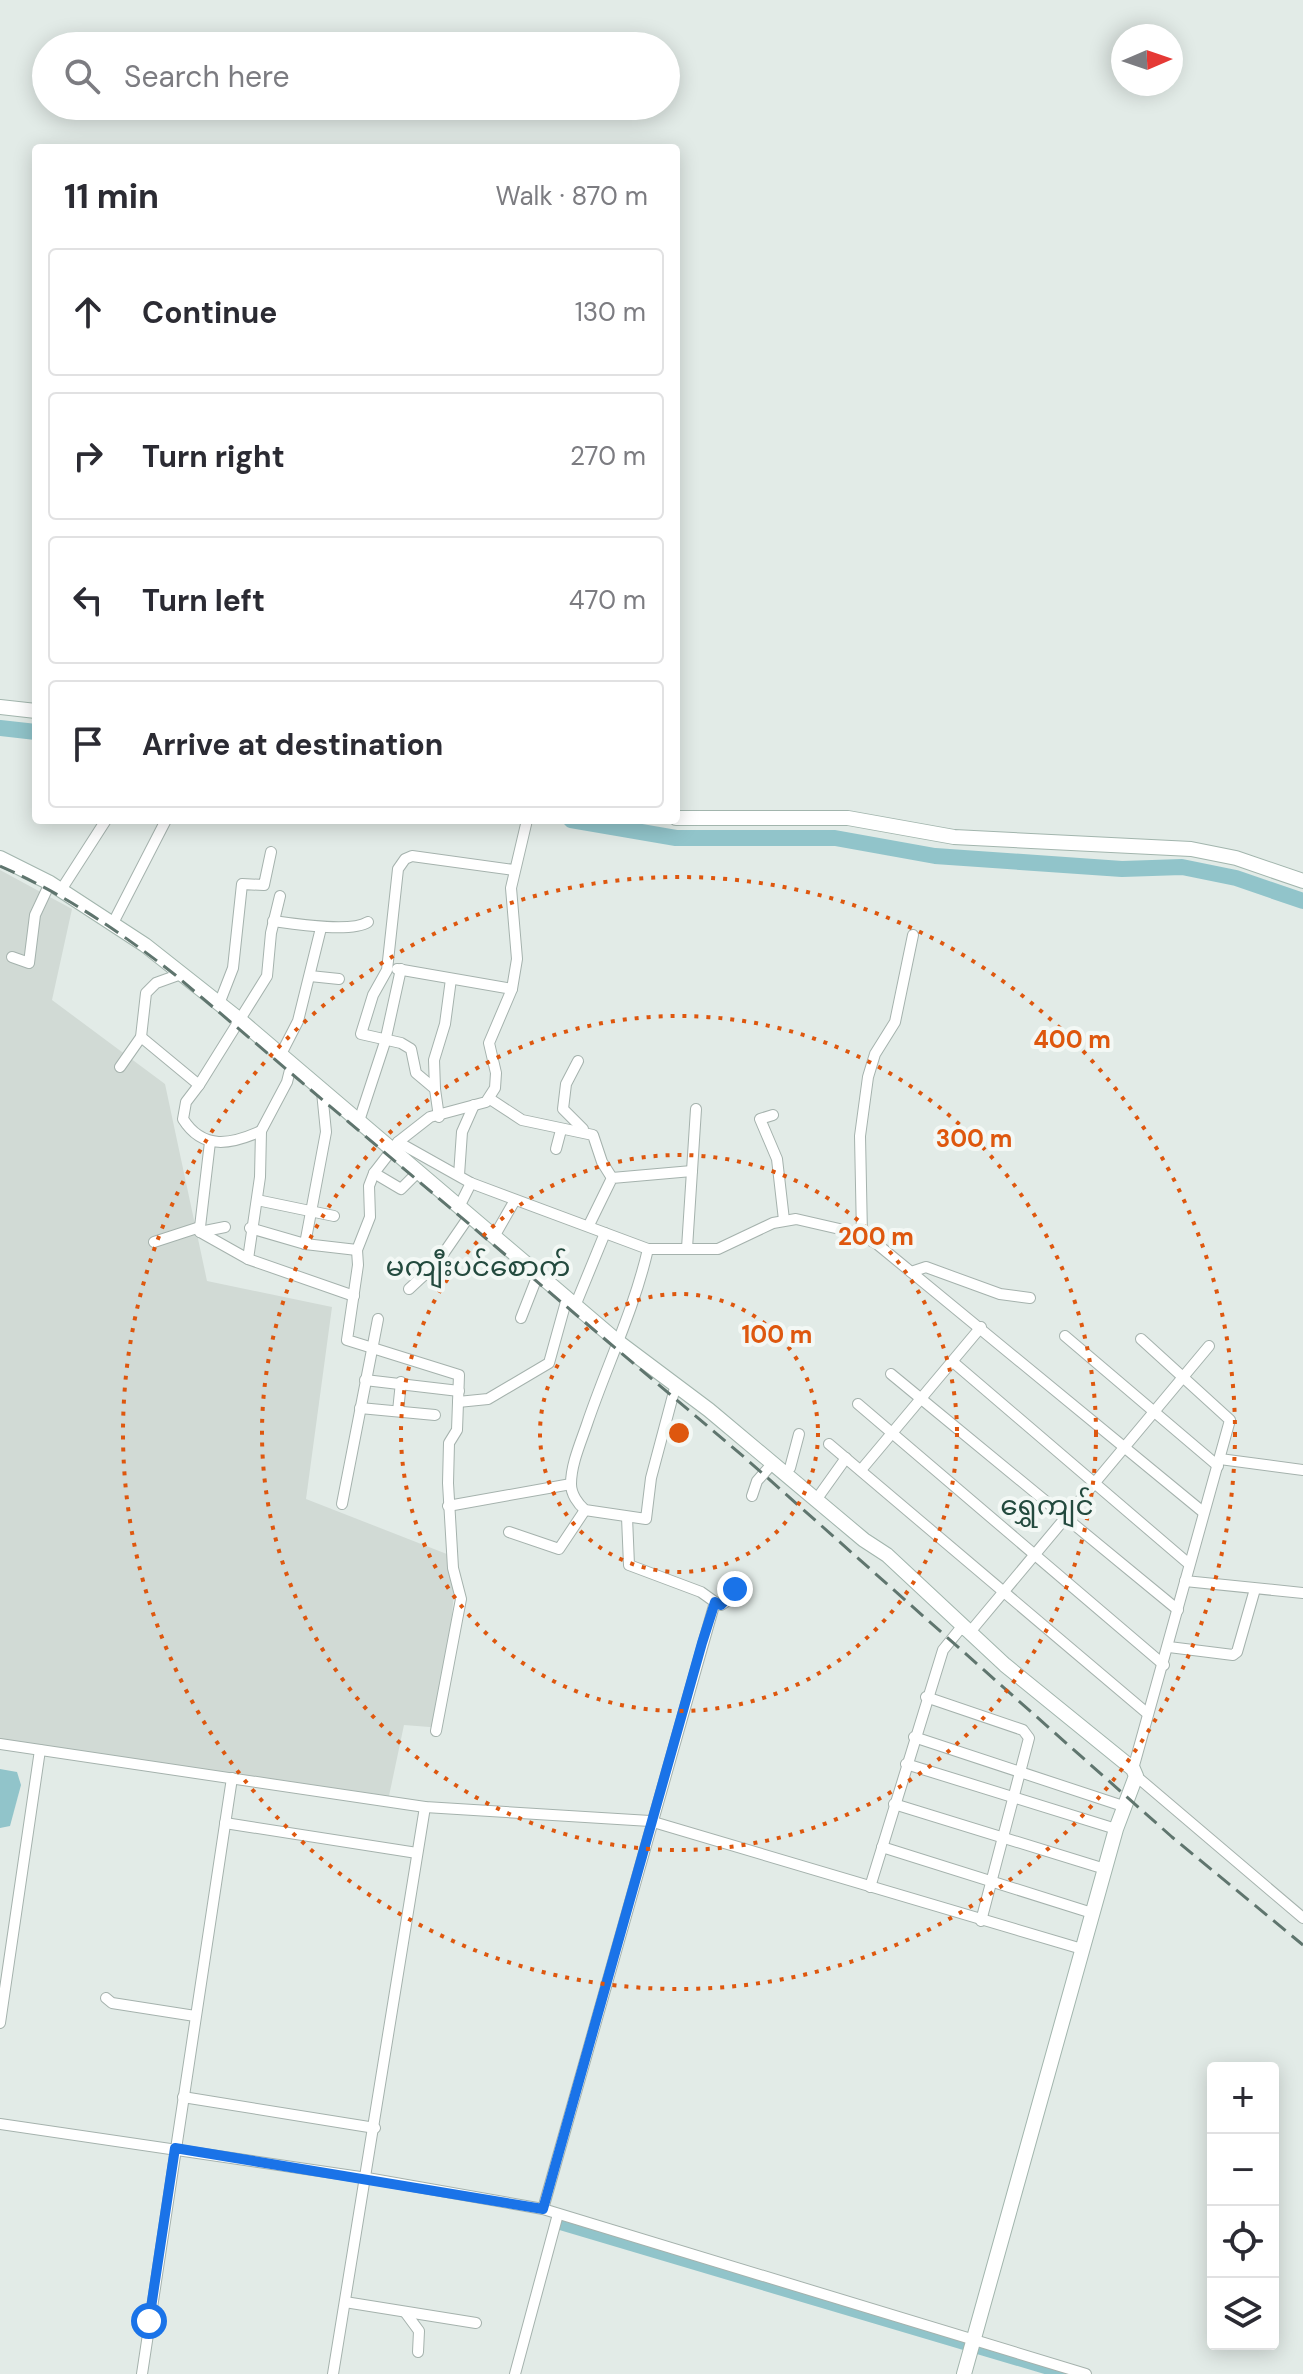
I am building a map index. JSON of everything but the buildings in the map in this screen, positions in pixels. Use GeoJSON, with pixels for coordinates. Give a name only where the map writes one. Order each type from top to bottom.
{"type":"FeatureCollection","features":[{"type":"Feature","properties":{"kind":"street"},"geometry":{"type":"LineString","coordinates":[[0,707],[32,711]]}},
{"type":"Feature","properties":{"kind":"street"},"geometry":{"type":"LineString","coordinates":[[680,818],[848,818],[954,837],[1191,849],[1236,858],[1303,881]]}},
{"type":"Feature","properties":{"kind":"street"},"geometry":{"type":"LineString","coordinates":[[12,957],[29,963],[35,915],[103,824]]}},
{"type":"Feature","properties":{"kind":"street"},"geometry":{"type":"LineString","coordinates":[[113,923],[164,824]]}},
{"type":"Feature","properties":{"kind":"street"},"geometry":{"type":"LineString","coordinates":[[436,1731],[461,1599],[453,1568],[448,1506],[449,1443],[457,1430],[458,1374],[348,1342],[357,1250],[370,1217],[369,1186],[374,1173],[395,1146],[430,1117],[439,1117],[490,1099],[495,1088],[496,1073],[489,1043],[512,989],[517,959],[511,888],[526,824]]}},
{"type":"Feature","properties":{"kind":"street"},"geometry":{"type":"LineString","coordinates":[[219,1004],[233,968],[242,884],[264,885],[271,852]]}},
{"type":"Feature","properties":{"kind":"street"},"geometry":{"type":"LineString","coordinates":[[435,1089],[416,1073],[411,1049],[401,1043],[385,1042],[361,1034],[373,995],[387,970],[398,869],[405,859],[412,856],[514,870]]}},
{"type":"Feature","properties":{"kind":"street"},"geometry":{"type":"LineString","coordinates":[[0,858],[55,886],[113,923],[240,1020],[322,1092],[395,1146],[471,1183],[648,1249],[718,1249],[784,1220],[810,1222],[862,1235],[981,1327],[1203,1512]]}},
{"type":"Feature","properties":{"kind":"street"},"geometry":{"type":"LineString","coordinates":[[261,1131],[231,1143],[210,1142],[183,1119],[186,1102],[267,976],[273,921],[280,896]]}},
{"type":"Feature","properties":{"kind":"street"},"geometry":{"type":"LineString","coordinates":[[273,921],[321,928],[361,926],[368,922]]}},
{"type":"Feature","properties":{"kind":"street"},"geometry":{"type":"LineString","coordinates":[[248,1259],[250,1228],[257,1200],[261,1131],[287,1082],[285,1061],[321,928]]}},
{"type":"Feature","properties":{"kind":"street"},"geometry":{"type":"LineString","coordinates":[[862,1235],[860,1136],[868,1077],[875,1054],[895,1022],[913,935]]}},
{"type":"Feature","properties":{"kind":"street"},"geometry":{"type":"LineString","coordinates":[[387,970],[401,969],[512,989]]}},
{"type":"Feature","properties":{"kind":"street"},"geometry":{"type":"LineString","coordinates":[[359,1121],[385,1042],[401,969]]}},
{"type":"Feature","properties":{"kind":"street"},"geometry":{"type":"LineString","coordinates":[[120,1067],[141,1037],[146,993],[156,983],[181,974]]}},
{"type":"Feature","properties":{"kind":"street"},"geometry":{"type":"LineString","coordinates":[[310,976],[339,979]]}},
{"type":"Feature","properties":{"kind":"street"},"geometry":{"type":"LineString","coordinates":[[439,1117],[434,1060],[445,1024],[451,979]]}},
{"type":"Feature","properties":{"kind":"street"},"geometry":{"type":"LineString","coordinates":[[141,1037],[199,1085]]}},
{"type":"Feature","properties":{"kind":"street"},"geometry":{"type":"LineString","coordinates":[[578,1061],[566,1084],[563,1109],[584,1131]]}},
{"type":"Feature","properties":{"kind":"street"},"geometry":{"type":"LineString","coordinates":[[305,1244],[326,1132],[322,1092]]}},
{"type":"Feature","properties":{"kind":"street"},"geometry":{"type":"LineString","coordinates":[[490,1099],[522,1120],[593,1135],[602,1162],[612,1178]]}},
{"type":"Feature","properties":{"kind":"street"},"geometry":{"type":"LineString","coordinates":[[459,1175],[462,1132],[474,1105]]}},
{"type":"Feature","properties":{"kind":"street"},"geometry":{"type":"LineString","coordinates":[[687,1248],[696,1109]]}},
{"type":"Feature","properties":{"kind":"street"},"geometry":{"type":"LineString","coordinates":[[773,1115],[760,1119],[777,1159],[784,1220]]}},
{"type":"Feature","properties":{"kind":"street"},"geometry":{"type":"LineString","coordinates":[[556,1149],[561,1130]]}},
{"type":"Feature","properties":{"kind":"street"},"geometry":{"type":"LineString","coordinates":[[200,1230],[210,1142]]}},
{"type":"Feature","properties":{"kind":"street"},"geometry":{"type":"LineString","coordinates":[[395,1146],[418,1172],[617,1341],[676,1384],[887,1555],[1030,1686],[1303,1918]]}},
{"type":"Feature","properties":{"kind":"street"},"geometry":{"type":"LineString","coordinates":[[612,1178],[692,1171]]}},
{"type":"Feature","properties":{"kind":"street"},"geometry":{"type":"LineString","coordinates":[[374,1173],[401,1189],[418,1172]]}},
{"type":"Feature","properties":{"kind":"street"},"geometry":{"type":"LineString","coordinates":[[589,1225],[592,1212],[601,1203],[612,1178]]}},
{"type":"Feature","properties":{"kind":"street"},"geometry":{"type":"LineString","coordinates":[[409,1289],[437,1263],[465,1210],[471,1183]]}},
{"type":"Feature","properties":{"kind":"street"},"geometry":{"type":"LineString","coordinates":[[257,1200],[334,1216]]}},
{"type":"Feature","properties":{"kind":"street"},"geometry":{"type":"LineString","coordinates":[[495,1235],[515,1200]]}},
{"type":"Feature","properties":{"kind":"street"},"geometry":{"type":"LineString","coordinates":[[154,1242],[225,1227]]}},
{"type":"Feature","properties":{"kind":"street"},"geometry":{"type":"LineString","coordinates":[[250,1228],[305,1244],[357,1250]]}},
{"type":"Feature","properties":{"kind":"street"},"geometry":{"type":"LineString","coordinates":[[200,1230],[248,1259],[354,1296]]}},
{"type":"Feature","properties":{"kind":"street"},"geometry":{"type":"LineString","coordinates":[[365,1380],[401,1382],[458,1396],[488,1399],[549,1363],[571,1302],[605,1233]]}},
{"type":"Feature","properties":{"kind":"street"},"geometry":{"type":"LineString","coordinates":[[648,1249],[641,1280],[617,1341],[571,1484],[578,1504],[585,1510],[646,1519],[651,1478],[676,1384]]}},
{"type":"Feature","properties":{"kind":"street"},"geometry":{"type":"LineString","coordinates":[[911,1272],[926,1267],[1000,1294],[1030,1298]]}},
{"type":"Feature","properties":{"kind":"street"},"geometry":{"type":"LineString","coordinates":[[521,1318],[539,1272]]}},
{"type":"Feature","properties":{"kind":"street"},"geometry":{"type":"LineString","coordinates":[[342,1504],[378,1319]]}},
{"type":"Feature","properties":{"kind":"street"},"geometry":{"type":"LineString","coordinates":[[861,1470],[981,1327]]}},
{"type":"Feature","properties":{"kind":"street"},"geometry":{"type":"LineString","coordinates":[[1065,1336],[1152,1411],[1219,1462],[1303,1470]]}},
{"type":"Feature","properties":{"kind":"street"},"geometry":{"type":"LineString","coordinates":[[964,2374],[1092,1913],[1135,1773],[1148,1714],[1230,1420],[1141,1339]]}},
{"type":"Feature","properties":{"kind":"street"},"geometry":{"type":"LineString","coordinates":[[970,1632],[1092,1482],[1209,1346]]}},
{"type":"Feature","properties":{"kind":"street"},"geometry":{"type":"LineString","coordinates":[[953,1362],[1189,1564]]}},
{"type":"Feature","properties":{"kind":"street"},"geometry":{"type":"LineString","coordinates":[[891,1374],[1178,1610]]}},
{"type":"Feature","properties":{"kind":"street"},"geometry":{"type":"LineString","coordinates":[[398,1411],[401,1382]]}},
{"type":"Feature","properties":{"kind":"street"},"geometry":{"type":"LineString","coordinates":[[858,1404],[1164,1665]]}},
{"type":"Feature","properties":{"kind":"street"},"geometry":{"type":"LineString","coordinates":[[360,1408],[435,1415]]}},
{"type":"Feature","properties":{"kind":"street"},"geometry":{"type":"LineString","coordinates":[[752,1496],[757,1481],[778,1468],[790,1468],[799,1434]]}},
{"type":"Feature","properties":{"kind":"street"},"geometry":{"type":"LineString","coordinates":[[829,1444],[1148,1714]]}},
{"type":"Feature","properties":{"kind":"street"},"geometry":{"type":"LineString","coordinates":[[816,1500],[846,1458]]}},
{"type":"Feature","properties":{"kind":"street"},"geometry":{"type":"LineString","coordinates":[[448,1506],[571,1484]]}},
{"type":"Feature","properties":{"kind":"street"},"geometry":{"type":"LineString","coordinates":[[509,1532],[559,1549],[585,1510]]}},
{"type":"Feature","properties":{"kind":"street"},"geometry":{"type":"LineString","coordinates":[[627,1517],[629,1565],[701,1592],[721,1605],[730,1599],[735,1577]]}},
{"type":"Feature","properties":{"kind":"street"},"geometry":{"type":"LineString","coordinates":[[1185,1581],[1303,1593]]}},
{"type":"Feature","properties":{"kind":"street"},"geometry":{"type":"LineString","coordinates":[[1169,1647],[1233,1655],[1237,1652],[1255,1589]]}},
{"type":"Feature","properties":{"kind":"street"},"geometry":{"type":"LineString","coordinates":[[543,2209],[715,1602]]}},
{"type":"Feature","properties":{"kind":"street"},"geometry":{"type":"LineString","coordinates":[[870,1887],[926,1697],[943,1650],[960,1629],[970,1632]]}},
{"type":"Feature","properties":{"kind":"street"},"geometry":{"type":"LineString","coordinates":[[926,1697],[1023,1730],[1028,1735],[1029,1745],[981,1921]]}},
{"type":"Feature","properties":{"kind":"street"},"geometry":{"type":"LineString","coordinates":[[914,1737],[1123,1806]]}},
{"type":"Feature","properties":{"kind":"street"},"geometry":{"type":"LineString","coordinates":[[0,1744],[425,1807],[653,1822],[1082,1949]]}},
{"type":"Feature","properties":{"kind":"street"},"geometry":{"type":"LineString","coordinates":[[0,2023],[40,1750]]}},
{"type":"Feature","properties":{"kind":"street"},"geometry":{"type":"LineString","coordinates":[[906,1764],[1116,1829]]}},
{"type":"Feature","properties":{"kind":"street"},"geometry":{"type":"LineString","coordinates":[[142,2374],[232,1778]]}},
{"type":"Feature","properties":{"kind":"street"},"geometry":{"type":"LineString","coordinates":[[894,1804],[1105,1869]]}},
{"type":"Feature","properties":{"kind":"street"},"geometry":{"type":"LineString","coordinates":[[333,2374],[425,1807]]}},
{"type":"Feature","properties":{"kind":"street"},"geometry":{"type":"LineString","coordinates":[[225,1823],[417,1853]]}},
{"type":"Feature","properties":{"kind":"street"},"geometry":{"type":"LineString","coordinates":[[882,1847],[992,1879],[1092,1913]]}},
{"type":"Feature","properties":{"kind":"street"},"geometry":{"type":"LineString","coordinates":[[106,1998],[112,2003],[195,2016]]}},
{"type":"Feature","properties":{"kind":"street"},"geometry":{"type":"LineString","coordinates":[[183,2097],[375,2128]]}},
{"type":"Feature","properties":{"kind":"street"},"geometry":{"type":"LineString","coordinates":[[0,2124],[367,2178],[543,2209],[972,2347],[1086,2374]]}},
{"type":"Feature","properties":{"kind":"street"},"geometry":{"type":"LineString","coordinates":[[515,2374],[558,2214]]}},
{"type":"Feature","properties":{"kind":"street"},"geometry":{"type":"LineString","coordinates":[[345,2302],[476,2323]]}},
{"type":"Feature","properties":{"kind":"street"},"geometry":{"type":"LineString","coordinates":[[405,2312],[419,2331],[418,2352]]}},
{"type":"Feature","properties":{"kind":"shaded area"},"geometry":{"type":"Polygon","coordinates":[[[0,870],[72,909],[52,1000],[165,1084],[207,1281],[332,1307],[306,1499],[457,1558],[442,1728],[404,1725],[389,1796],[0,1739],[0,870]]]}},
{"type":"Feature","properties":{"kind":"water"},"geometry":{"type":"Polygon","coordinates":[[[0,1769],[17,1772],[21,1785],[10,1826],[0,1828],[0,1769]]]}},
{"type":"Feature","properties":{"kind":"waterway"},"geometry":{"type":"LineString","coordinates":[[0,728],[32,732]]}},
{"type":"Feature","properties":{"kind":"waterway"},"geometry":{"type":"LineString","coordinates":[[594,824],[676,838],[835,838],[935,856],[1122,869],[1182,867],[1236,878],[1303,901]]}},
{"type":"Feature","properties":{"kind":"waterway"},"geometry":{"type":"LineString","coordinates":[[560,2225],[1062,2374]]}},
{"type":"Feature","properties":{"kind":"railway"},"geometry":{"type":"LineString","coordinates":[[0,866],[90,914],[174,974],[744,1457],[1172,1837],[1303,1945]]}},
{"type":"Feature","properties":{"kind":"district","name":"မကျီးပင်စောက်"},"geometry":{"type":"Point","coordinates":[478,1266]}},
{"type":"Feature","properties":{"kind":"district","name":"ရွှေကျင်"},"geometry":{"type":"Point","coordinates":[1047,1505]}},
{"type":"Feature","properties":{"kind":"route"},"geometry":{"type":"LineString","coordinates":[[149,2321],[175,2148],[543,2209],[702,1643],[715,1602],[721,1605],[730,1599],[735,1589]]}}]}
